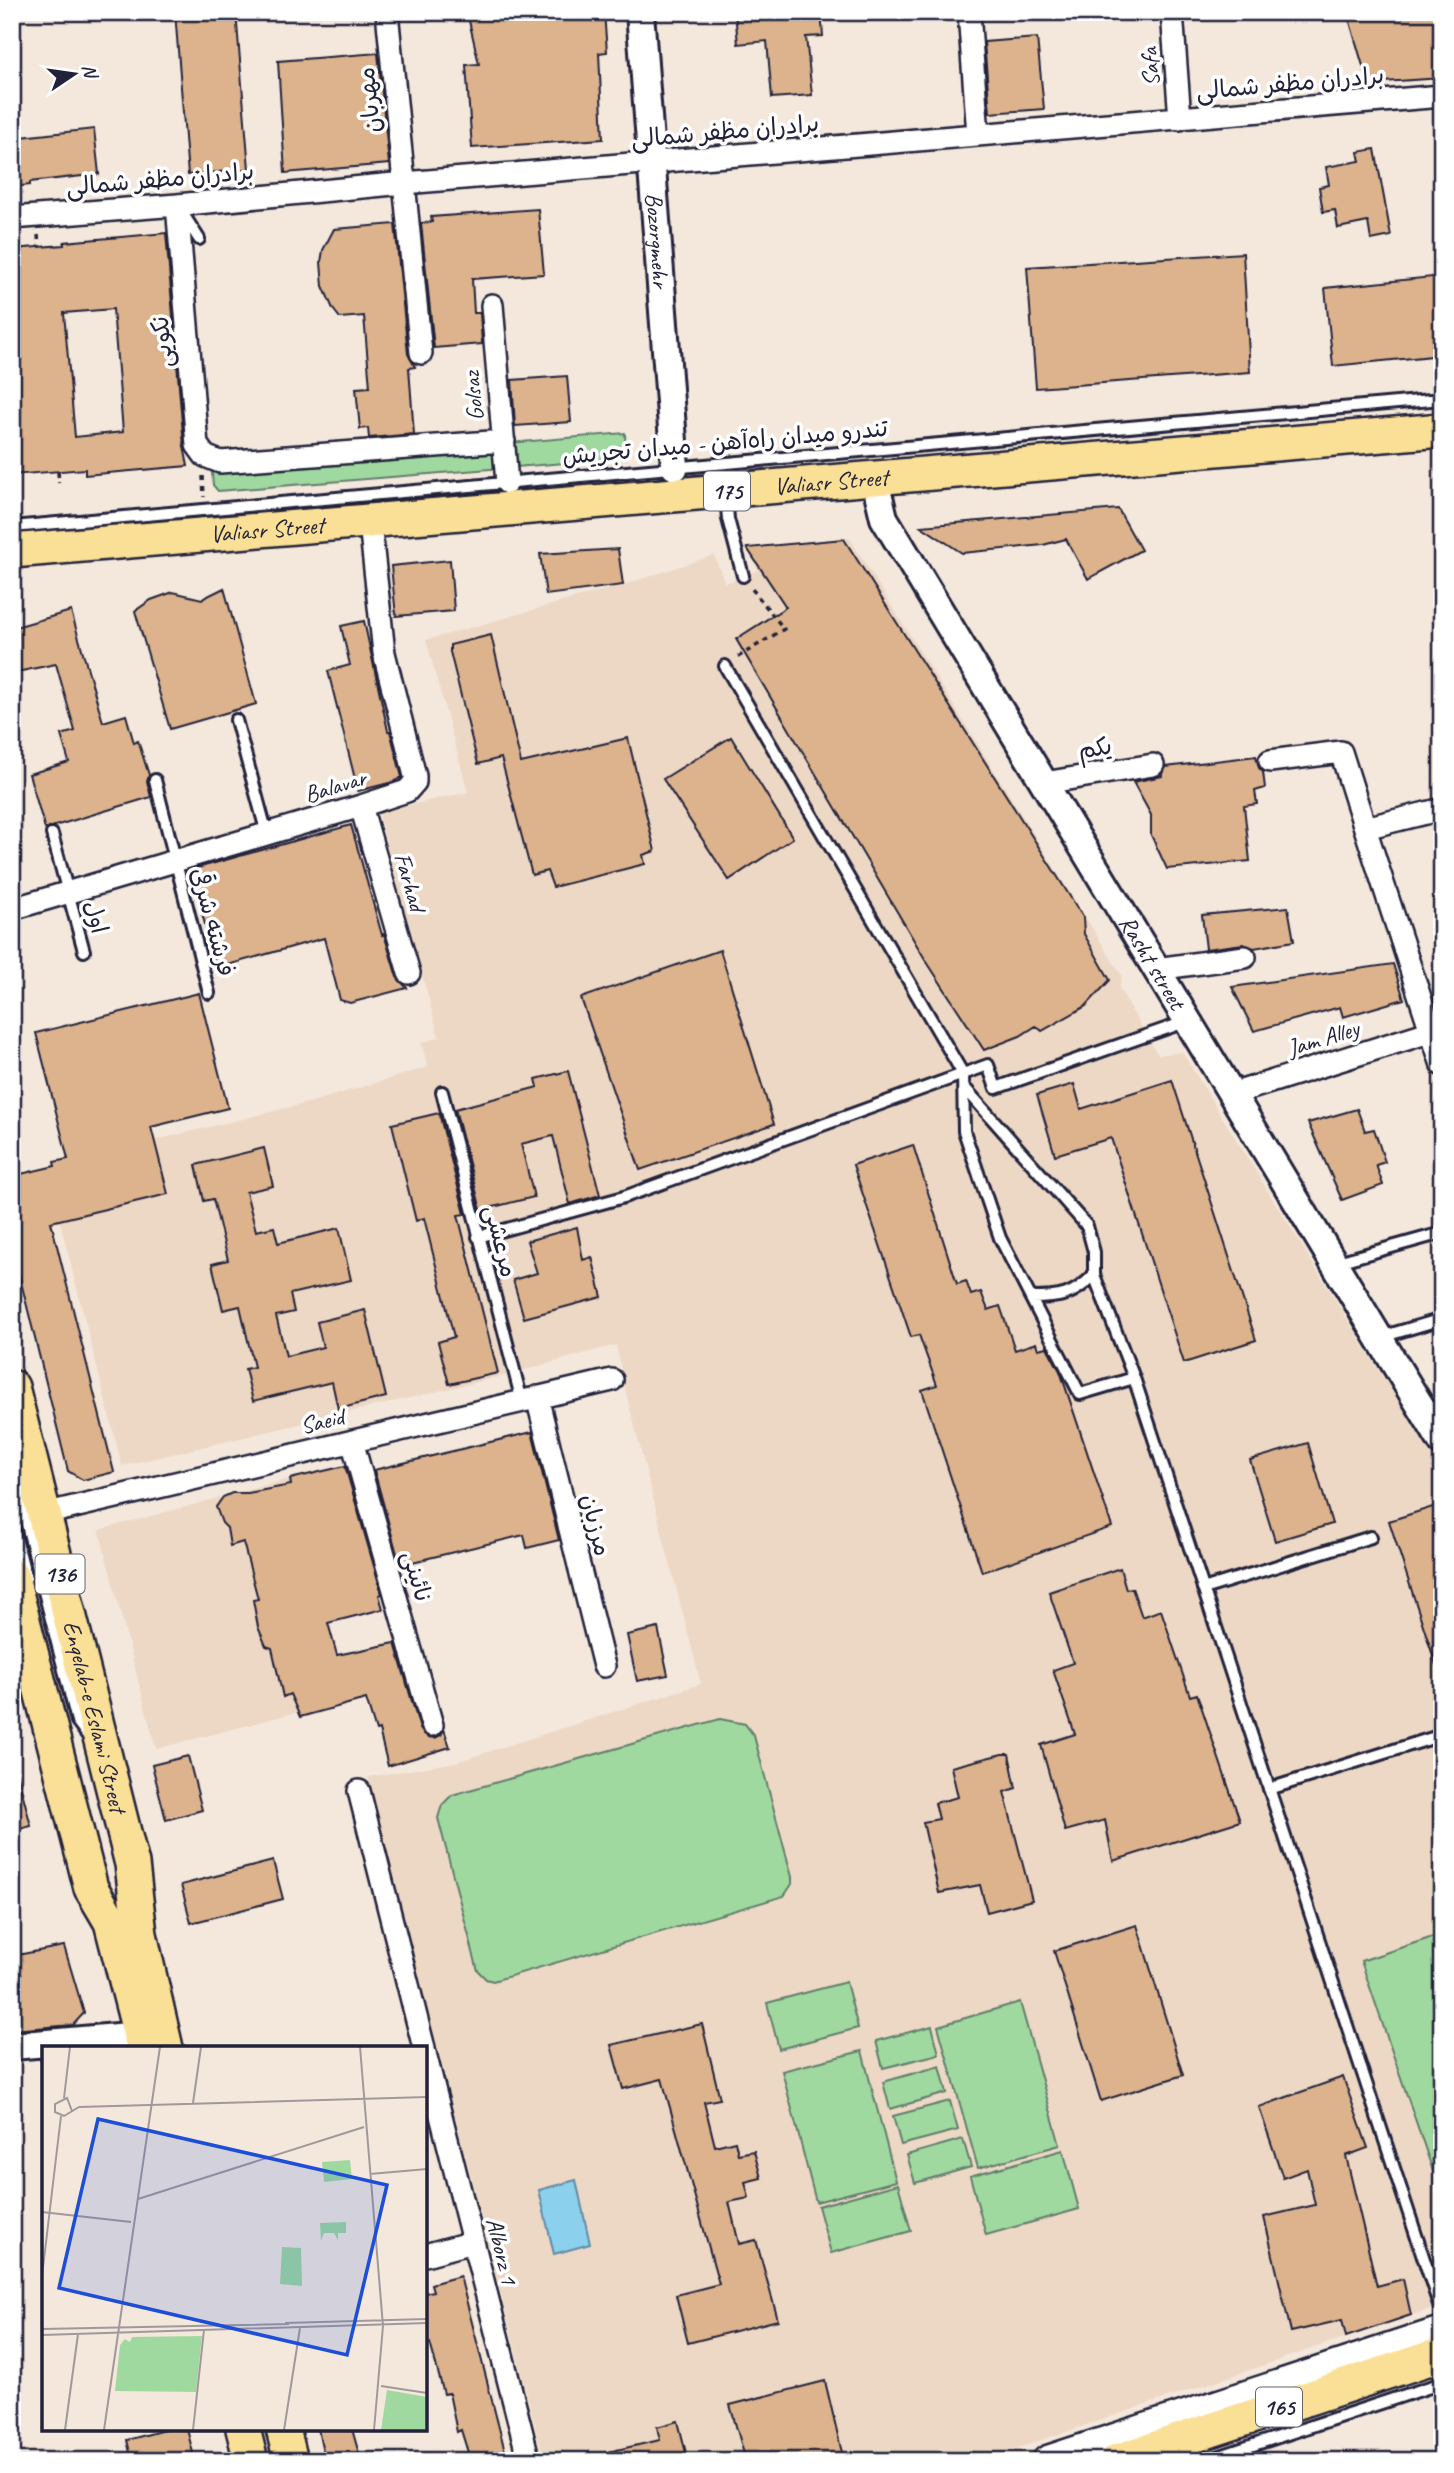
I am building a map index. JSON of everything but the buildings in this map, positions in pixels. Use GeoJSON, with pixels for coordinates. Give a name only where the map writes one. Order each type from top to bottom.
{"type":"FeatureCollection","features":[{"type":"Feature","properties":{"kind":"main road","name":"Valiasr Street"},"geometry":{"type":"LineString","coordinates":[[12,551],[370,523],[676,481],[726,491],[1442,430]]}},
{"type":"Feature","properties":{"kind":"main road","name":"Enqelab-e Eslami Street"},"geometry":{"type":"LineString","coordinates":[[12,1387],[132,1864],[140,1934],[166,2046]]}},
{"type":"Feature","properties":{"kind":"main road","name":"Enqelab-e Eslami Street"},"geometry":{"type":"LineString","coordinates":[[18,1589],[91,1888],[135,2044]]}},
{"type":"Feature","properties":{"kind":"main road"},"geometry":{"type":"LineString","coordinates":[[132,1864],[155,1931],[184,2046]]}},
{"type":"Feature","properties":{"kind":"main road","name":"165"},"geometry":{"type":"LineString","coordinates":[[1048,2461],[1442,2332]]}},
{"type":"Feature","properties":{"kind":"main road","name":"165"},"geometry":{"type":"LineString","coordinates":[[1117,2461],[1442,2354]]}},
{"type":"Feature","properties":{"kind":"main road"},"geometry":{"type":"LineString","coordinates":[[230,2431],[238,2461]]}},
{"type":"Feature","properties":{"kind":"main road"},"geometry":{"type":"LineString","coordinates":[[244,2431],[251,2461]]}},
{"type":"Feature","properties":{"kind":"main road"},"geometry":{"type":"LineString","coordinates":[[262,2431],[270,2461]]}},
{"type":"Feature","properties":{"kind":"main road"},"geometry":{"type":"LineString","coordinates":[[284,2431],[291,2461]]}},
{"type":"Feature","properties":{"kind":"street","name":"مهربان"},"geometry":{"type":"LineString","coordinates":[[387,12],[421,352]]}},
{"type":"Feature","properties":{"kind":"street","name":"Bozorgmehr"},"geometry":{"type":"LineString","coordinates":[[640,12],[676,481]]}},
{"type":"Feature","properties":{"kind":"street"},"geometry":{"type":"LineString","coordinates":[[970,12],[978,135]]}},
{"type":"Feature","properties":{"kind":"street","name":"Safa"},"geometry":{"type":"LineString","coordinates":[[1172,12],[1180,119]]}},
{"type":"Feature","properties":{"kind":"street","name":"برادران مظفر شمالی"},"geometry":{"type":"LineString","coordinates":[[12,218],[1442,96]]}},
{"type":"Feature","properties":{"kind":"street","name":"نکویی"},"geometry":{"type":"LineString","coordinates":[[177,205],[197,444],[211,458]]}},
{"type":"Feature","properties":{"kind":"street","name":"Golsaz"},"geometry":{"type":"LineString","coordinates":[[492,305],[508,483]]}},
{"type":"Feature","properties":{"kind":"street"},"geometry":{"type":"LineString","coordinates":[[211,458],[504,441]]}},
{"type":"Feature","properties":{"kind":"street","name":"Rasht street"},"geometry":{"type":"LineString","coordinates":[[875,480],[884,518],[1442,1442]]}},
{"type":"Feature","properties":{"kind":"street","name":"Balavar"},"geometry":{"type":"LineString","coordinates":[[12,909],[407,791],[415,782],[415,776],[384,653],[370,523]]}},
{"type":"Feature","properties":{"kind":"street"},"geometry":{"type":"LineString","coordinates":[[1270,761],[1341,752],[1364,828],[1436,1030],[1442,1065]]}},
{"type":"Feature","properties":{"kind":"street","name":"یکم"},"geometry":{"type":"LineString","coordinates":[[1044,783],[1153,765]]}},
{"type":"Feature","properties":{"kind":"street","name":"Farhad"},"geometry":{"type":"LineString","coordinates":[[361,806],[408,973]]}},
{"type":"Feature","properties":{"kind":"street"},"geometry":{"type":"LineString","coordinates":[[1364,828],[1442,809]]}},
{"type":"Feature","properties":{"kind":"street"},"geometry":{"type":"LineString","coordinates":[[1157,969],[1245,957]]}},
{"type":"Feature","properties":{"kind":"street","name":"Jam Alley"},"geometry":{"type":"LineString","coordinates":[[1232,1094],[1436,1030]]}},
{"type":"Feature","properties":{"kind":"street","name":"Saeid"},"geometry":{"type":"LineString","coordinates":[[44,1514],[612,1380]]}},
{"type":"Feature","properties":{"kind":"street","name":"مرزبان"},"geometry":{"type":"LineString","coordinates":[[529,1399],[604,1666]]}},
{"type":"Feature","properties":{"kind":"street","name":"نائینی"},"geometry":{"type":"LineString","coordinates":[[352,1441],[432,1725]]}},
{"type":"Feature","properties":{"kind":"street"},"geometry":{"type":"LineString","coordinates":[[359,1791],[423,2046]]}},
{"type":"Feature","properties":{"kind":"street"},"geometry":{"type":"LineString","coordinates":[[12,2046],[135,2044]]}},
{"type":"Feature","properties":{"kind":"street","name":"Alborz 1"},"geometry":{"type":"LineString","coordinates":[[427,2061],[529,2461]]}},
{"type":"Feature","properties":{"kind":"street"},"geometry":{"type":"LineString","coordinates":[[427,2254],[473,2242]]}},
{"type":"Feature","properties":{"kind":"lane"},"geometry":{"type":"LineString","coordinates":[[177,205],[199,239]]}},
{"type":"Feature","properties":{"kind":"lane","name":"تندرو میدان راه‌آهن - میدان تجریش"},"geometry":{"type":"LineString","coordinates":[[12,527],[508,483],[676,481],[1442,399]]}},
{"type":"Feature","properties":{"kind":"lane"},"geometry":{"type":"LineString","coordinates":[[726,491],[728,519],[743,576]]}},
{"type":"Feature","properties":{"kind":"lane"},"geometry":{"type":"LineString","coordinates":[[725,666],[964,1074],[964,1131],[1000,1238],[1080,1394],[1134,1378]]}},
{"type":"Feature","properties":{"kind":"lane"},"geometry":{"type":"LineString","coordinates":[[236,720],[267,834]]}},
{"type":"Feature","properties":{"kind":"lane","name":"فرشته شرقی"},"geometry":{"type":"LineString","coordinates":[[155,780],[209,993]]}},
{"type":"Feature","properties":{"kind":"lane","name":"اول"},"geometry":{"type":"LineString","coordinates":[[52,834],[83,951]]}},
{"type":"Feature","properties":{"kind":"lane"},"geometry":{"type":"LineString","coordinates":[[478,1237],[624,1197],[988,1065],[996,1088],[1188,1021]]}},
{"type":"Feature","properties":{"kind":"lane"},"geometry":{"type":"LineString","coordinates":[[964,1087],[1087,1226],[1094,1252],[1094,1275],[1134,1378],[1442,2314]]}},
{"type":"Feature","properties":{"kind":"lane","name":"مرعشی"},"geometry":{"type":"LineString","coordinates":[[442,1092],[478,1237],[529,1399]]}},
{"type":"Feature","properties":{"kind":"lane"},"geometry":{"type":"LineString","coordinates":[[1334,1263],[1442,1233]]}},
{"type":"Feature","properties":{"kind":"lane"},"geometry":{"type":"LineString","coordinates":[[1031,1298],[1060,1298],[1082,1287],[1094,1275]]}},
{"type":"Feature","properties":{"kind":"lane"},"geometry":{"type":"LineString","coordinates":[[1378,1338],[1442,1319]]}},
{"type":"Feature","properties":{"kind":"lane"},"geometry":{"type":"LineString","coordinates":[[12,1466],[77,1721],[107,1760]]}},
{"type":"Feature","properties":{"kind":"lane"},"geometry":{"type":"LineString","coordinates":[[12,1523],[18,1589]]}},
{"type":"Feature","properties":{"kind":"lane"},"geometry":{"type":"LineString","coordinates":[[1203,1589],[1371,1537]]}},
{"type":"Feature","properties":{"kind":"lane"},"geometry":{"type":"LineString","coordinates":[[1269,1789],[1442,1735]]}},
{"type":"Feature","properties":{"kind":"lane"},"geometry":{"type":"LineString","coordinates":[[91,1888],[94,1856]]}},
{"type":"Feature","properties":{"kind":"lane"},"geometry":{"type":"LineString","coordinates":[[1205,2461],[1442,2383]]}},
{"type":"Feature","properties":{"kind":"path"},"geometry":{"type":"LineString","coordinates":[[204,509],[211,458]]}},
{"type":"Feature","properties":{"kind":"path"},"geometry":{"type":"LineString","coordinates":[[58,471],[60,483]]}},
{"type":"Feature","properties":{"kind":"path"},"geometry":{"type":"LineString","coordinates":[[725,666],[784,629],[743,576]]}},
{"type":"Feature","properties":{"kind":"shaded area"},"geometry":{"type":"Polygon","coordinates":[[[849,537],[1122,976],[1119,988],[1158,1055],[1182,1052],[1442,1472],[1442,2305],[980,2461],[544,2461],[368,1777],[456,1762],[701,1684],[616,1345],[503,1376],[122,1466],[46,1167],[315,1101],[428,1067],[421,1043],[439,1037],[378,812],[468,792],[426,640],[626,584],[714,555],[725,583],[758,570],[747,548],[849,537]]]}},
{"type":"Feature","properties":{"kind":"shaded area"},"geometry":{"type":"Polygon","coordinates":[[[289,1479],[348,1699],[156,1749],[99,1530],[289,1479]]]}},
{"type":"Feature","properties":{"kind":"green space"},"geometry":{"type":"Polygon","coordinates":[[[625,433],[626,458],[218,491],[213,485],[212,473],[220,468],[625,433]]]}},
{"type":"Feature","properties":{"kind":"green space"},"geometry":{"type":"Polygon","coordinates":[[[720,1719],[745,1724],[754,1736],[792,1877],[792,1884],[784,1896],[493,1981],[486,1979],[478,1971],[438,1818],[442,1805],[452,1795],[720,1719]]]}},
{"type":"Feature","properties":{"kind":"green space"},"geometry":{"type":"Polygon","coordinates":[[[1442,1934],[1442,2178],[1436,2180],[1361,1961],[1442,1934]]]}},
{"type":"Feature","properties":{"kind":"green space"},"geometry":{"type":"Polygon","coordinates":[[[846,1982],[858,2028],[779,2049],[767,2003],[846,1982]]]}},
{"type":"Feature","properties":{"kind":"green space"},"geometry":{"type":"Polygon","coordinates":[[[1020,2002],[1060,2145],[978,2168],[938,2026],[1020,2002]]]}},
{"type":"Feature","properties":{"kind":"green space"},"geometry":{"type":"Polygon","coordinates":[[[932,2026],[939,2054],[883,2068],[876,2041],[932,2026]]]}},
{"type":"Feature","properties":{"kind":"green space"},"geometry":{"type":"Polygon","coordinates":[[[862,2051],[896,2181],[816,2202],[782,2071],[862,2051]]]}},
{"type":"Feature","properties":{"kind":"green space"},"geometry":{"type":"Polygon","coordinates":[[[940,2066],[947,2093],[890,2109],[883,2082],[940,2066]]]}},
{"type":"Feature","properties":{"kind":"green space"},"geometry":{"type":"Polygon","coordinates":[[[950,2101],[958,2130],[901,2145],[893,2116],[950,2101]]]}},
{"type":"Feature","properties":{"kind":"green space"},"geometry":{"type":"Polygon","coordinates":[[[963,2139],[971,2167],[915,2183],[907,2155],[963,2139]]]}},
{"type":"Feature","properties":{"kind":"green space"},"geometry":{"type":"Polygon","coordinates":[[[1063,2150],[1079,2209],[986,2235],[970,2176],[1063,2150]]]}},
{"type":"Feature","properties":{"kind":"green space"},"geometry":{"type":"Polygon","coordinates":[[[898,2184],[911,2231],[831,2253],[818,2206],[898,2184]]]}},
{"type":"Feature","properties":{"kind":"water"},"geometry":{"type":"Polygon","coordinates":[[[576,2180],[590,2244],[554,2254],[539,2190],[576,2180]]]}}]}
